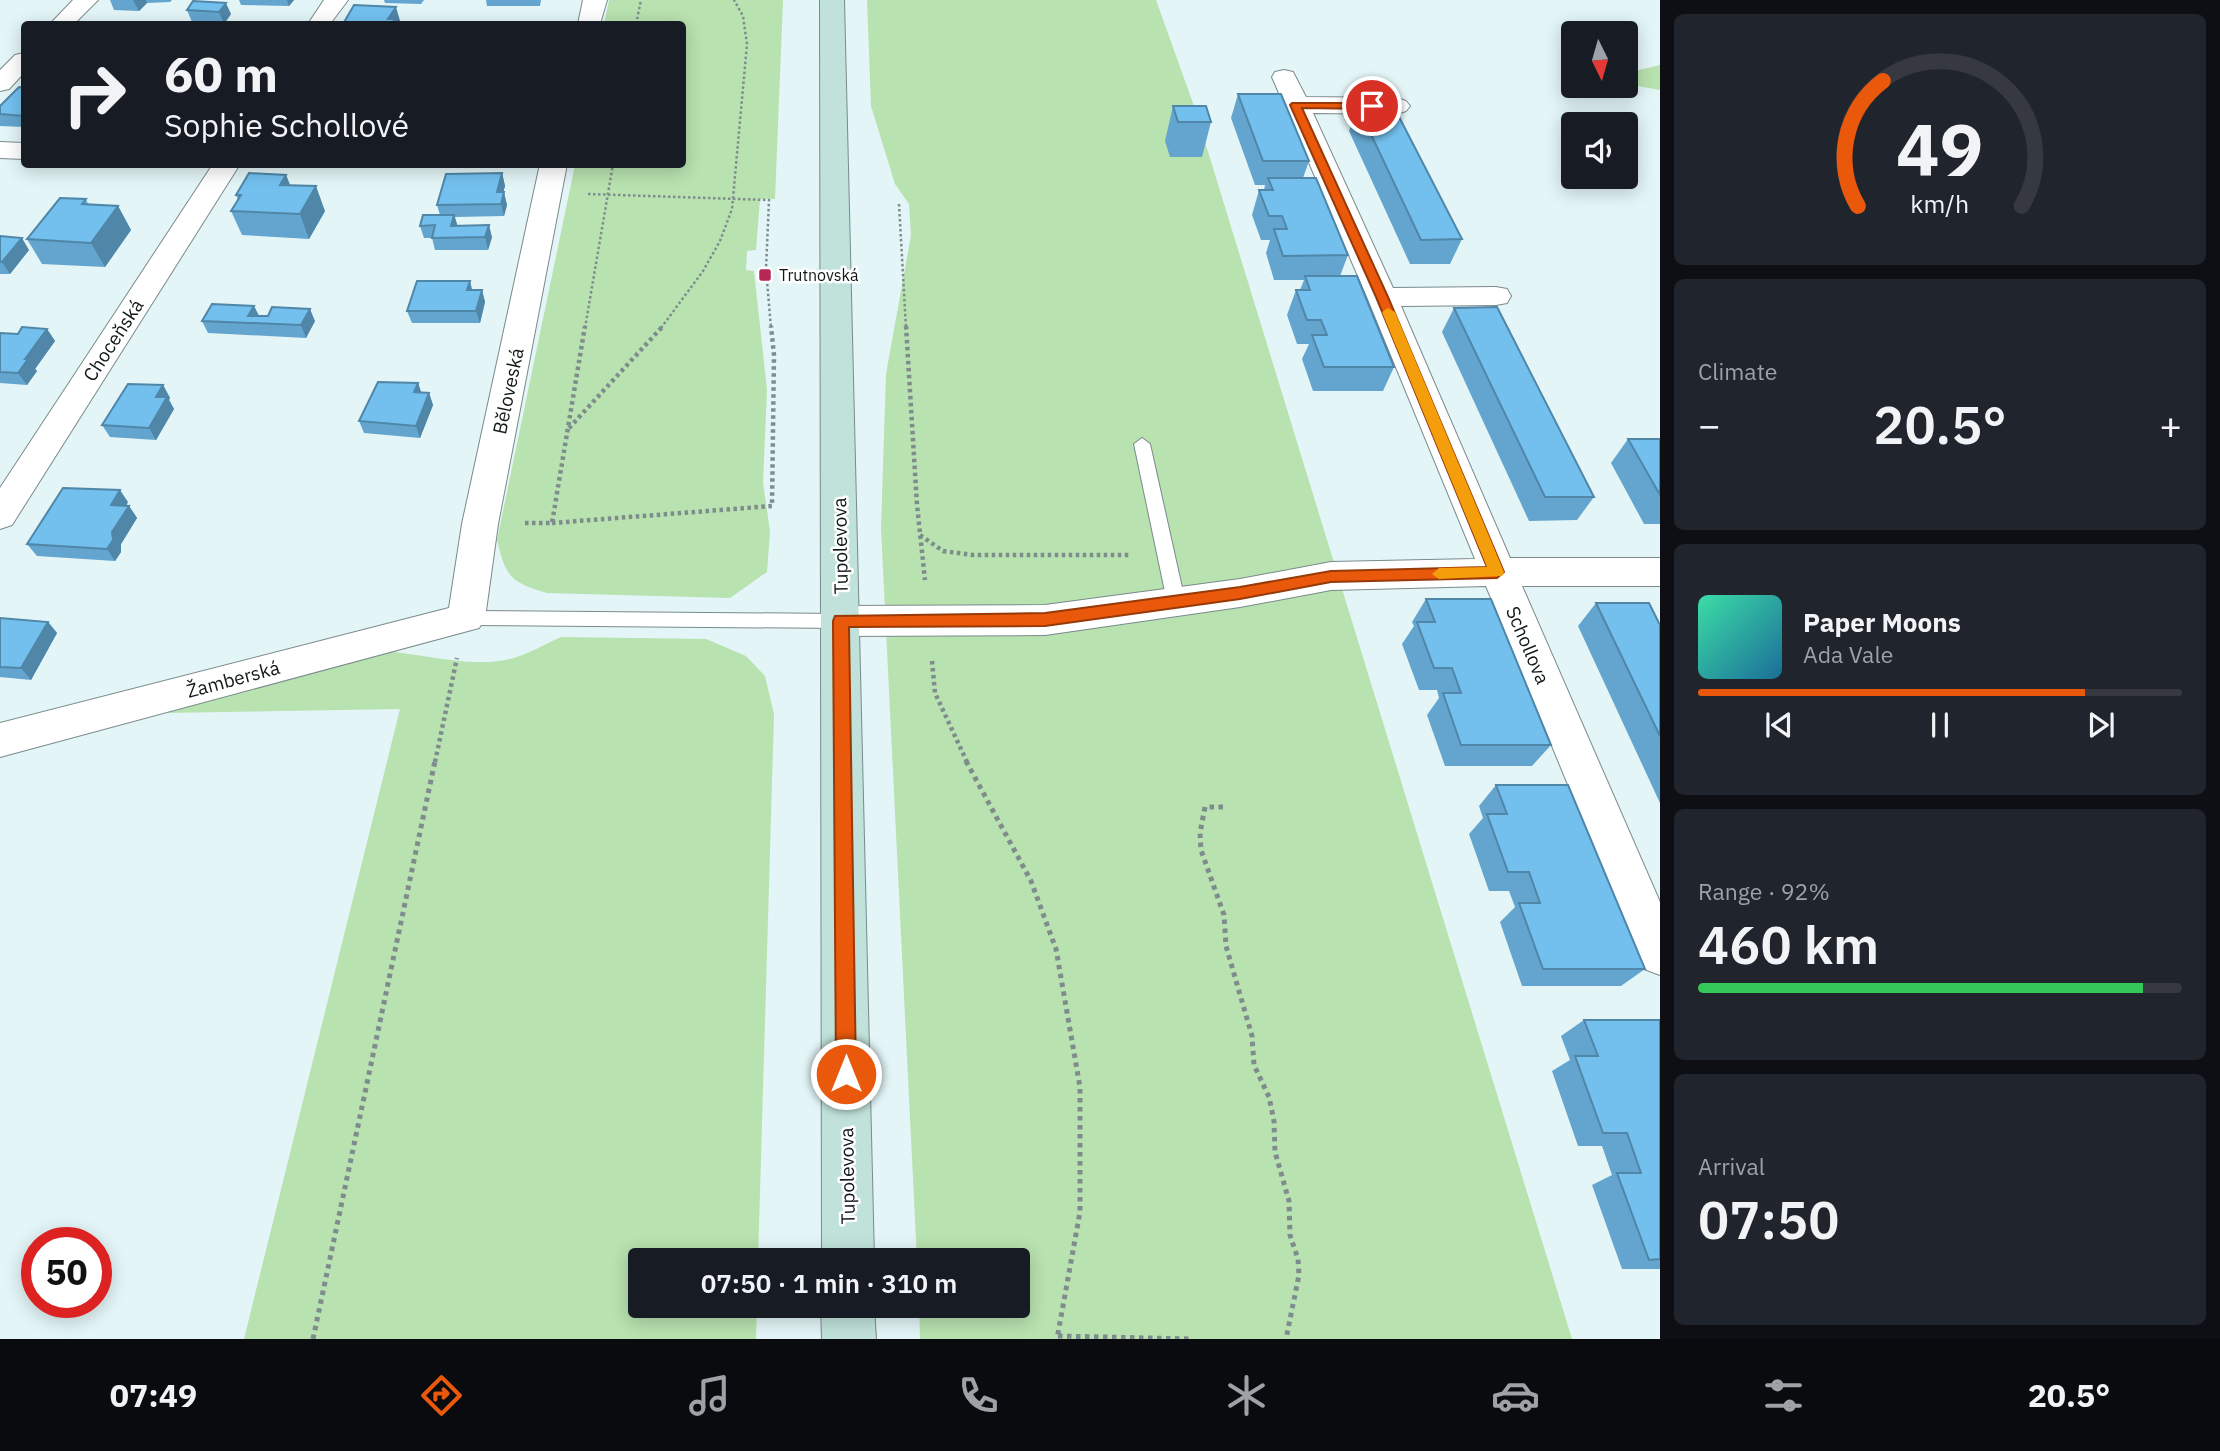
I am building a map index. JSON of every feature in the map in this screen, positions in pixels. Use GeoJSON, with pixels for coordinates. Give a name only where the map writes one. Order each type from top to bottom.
{"type":"FeatureCollection","features":[{"type":"Feature","properties":{"kind":"main road","name":"Tupolevova"},"geometry":{"type":"LineString","coordinates":[[832,0],[848,1248]]}},
{"type":"Feature","properties":{"kind":"main road"},"geometry":{"type":"LineString","coordinates":[[848,1318],[849,1339]]}},
{"type":"Feature","properties":{"kind":"street"},"geometry":{"type":"LineString","coordinates":[[64,21],[86,0]]}},
{"type":"Feature","properties":{"kind":"street"},"geometry":{"type":"LineString","coordinates":[[321,21],[336,0]]}},
{"type":"Feature","properties":{"kind":"street"},"geometry":{"type":"LineString","coordinates":[[590,21],[595,0]]}},
{"type":"Feature","properties":{"kind":"street"},"geometry":{"type":"LineString","coordinates":[[0,84],[21,63]]}},
{"type":"Feature","properties":{"kind":"street","name":"Schollova"},"geometry":{"type":"LineString","coordinates":[[1284,77],[1382,297],[1660,954]]}},
{"type":"Feature","properties":{"kind":"street"},"geometry":{"type":"LineString","coordinates":[[1296,105],[1397,106]]}},
{"type":"Feature","properties":{"kind":"street"},"geometry":{"type":"LineString","coordinates":[[0,150],[21,151]]}},
{"type":"Feature","properties":{"kind":"street","name":"Choceňská"},"geometry":{"type":"LineString","coordinates":[[0,516],[224,168]]}},
{"type":"Feature","properties":{"kind":"street","name":"Běloveská"},"geometry":{"type":"LineString","coordinates":[[466,618],[480,524],[551,178]]}},
{"type":"Feature","properties":{"kind":"street"},"geometry":{"type":"LineString","coordinates":[[1382,297],[1496,296]]}},
{"type":"Feature","properties":{"kind":"street"},"geometry":{"type":"LineString","coordinates":[[841,621],[1045,620],[1331,576],[1660,572]]}},
{"type":"Feature","properties":{"kind":"street","name":"Žamberská"},"geometry":{"type":"LineString","coordinates":[[0,740],[466,618]]}},
{"type":"Feature","properties":{"kind":"lane"},"geometry":{"type":"LineString","coordinates":[[1142,444],[1176,601]]}},
{"type":"Feature","properties":{"kind":"lane"},"geometry":{"type":"LineString","coordinates":[[466,618],[841,621]]}},
{"type":"Feature","properties":{"kind":"path"},"geometry":{"type":"LineString","coordinates":[[636,21],[640,0]]}},
{"type":"Feature","properties":{"kind":"path"},"geometry":{"type":"LineString","coordinates":[[569,428],[678,308],[713,256],[724,232],[732,198],[747,44],[743,16],[734,0]]}},
{"type":"Feature","properties":{"kind":"path"},"geometry":{"type":"LineString","coordinates":[[552,523],[612,168]]}},
{"type":"Feature","properties":{"kind":"path"},"geometry":{"type":"LineString","coordinates":[[480,524],[552,523],[772,506],[774,355],[765,269],[769,200],[608,194],[551,178]]}},
{"type":"Feature","properties":{"kind":"path"},"geometry":{"type":"LineString","coordinates":[[899,204],[917,505],[925,582]]}},
{"type":"Feature","properties":{"kind":"path"},"geometry":{"type":"LineString","coordinates":[[313,1339],[466,618]]}},
{"type":"Feature","properties":{"kind":"path"},"geometry":{"type":"LineString","coordinates":[[931,654],[935,693],[954,739],[1031,881],[1056,949],[1080,1087],[1080,1212],[1058,1337],[1193,1339]]}},
{"type":"Feature","properties":{"kind":"path"},"geometry":{"type":"LineString","coordinates":[[1223,807],[1205,807],[1200,832],[1201,850],[1224,915],[1226,946],[1249,1025],[1254,1065],[1269,1097],[1274,1121],[1275,1153],[1289,1201],[1290,1235],[1298,1259],[1299,1275],[1286,1339]]}},
{"type":"Feature","properties":{"kind":"green space"},"geometry":{"type":"Polygon","coordinates":[[[609,0],[783,0],[775,199],[760,199],[756,250],[747,251],[746,270],[754,271],[767,390],[763,483],[770,531],[767,572],[730,598],[547,593],[525,585],[512,576],[503,562],[497,540],[574,168],[686,168],[686,21],[605,21],[609,0]]]}},
{"type":"Feature","properties":{"kind":"green space"},"geometry":{"type":"Polygon","coordinates":[[[867,0],[1156,0],[1194,106],[1572,1339],[920,1339],[919,1318],[1030,1318],[1030,1248],[916,1248],[881,528],[886,374],[911,235],[909,204],[895,184],[871,106],[867,0]]]}},
{"type":"Feature","properties":{"kind":"green space"},"geometry":{"type":"Polygon","coordinates":[[[1660,65],[1660,90],[1638,86],[1638,70],[1660,65]]]}},
{"type":"Feature","properties":{"kind":"green space"},"geometry":{"type":"Polygon","coordinates":[[[561,637],[706,639],[746,656],[765,676],[774,714],[758,1248],[628,1248],[628,1318],[757,1318],[756,1339],[244,1339],[400,709],[162,713],[370,650],[455,661],[489,662],[505,660],[561,637]]]}},
{"type":"Feature","properties":{"kind":"building"},"geometry":{"type":"Polygon","coordinates":[[[193,1],[226,3],[219,12],[187,10],[193,1]]]}},
{"type":"Feature","properties":{"kind":"building"},"geometry":{"type":"Polygon","coordinates":[[[354,5],[396,7],[388,19],[395,19],[394,21],[345,21],[354,5]]]}},
{"type":"Feature","properties":{"kind":"building"},"geometry":{"type":"Polygon","coordinates":[[[21,87],[21,116],[0,114],[0,106],[21,87]]]}},
{"type":"Feature","properties":{"kind":"building"},"geometry":{"type":"Polygon","coordinates":[[[1238,94],[1281,94],[1309,161],[1263,161],[1238,94]]]}},
{"type":"Feature","properties":{"kind":"building"},"geometry":{"type":"Polygon","coordinates":[[[1173,106],[1206,106],[1211,122],[1178,122],[1173,106]]]}},
{"type":"Feature","properties":{"kind":"building"},"geometry":{"type":"Polygon","coordinates":[[[1358,107],[1394,107],[1462,239],[1421,240],[1358,107]]]}},
{"type":"Feature","properties":{"kind":"building"},"geometry":{"type":"Polygon","coordinates":[[[249,173],[286,175],[280,185],[316,186],[300,214],[231,211],[241,195],[236,195],[249,173]]]}},
{"type":"Feature","properties":{"kind":"building"},"geometry":{"type":"Polygon","coordinates":[[[502,173],[497,192],[504,192],[501,204],[437,205],[446,174],[502,173]]]}},
{"type":"Feature","properties":{"kind":"building"},"geometry":{"type":"Polygon","coordinates":[[[1268,178],[1316,178],[1348,255],[1283,256],[1274,229],[1287,229],[1282,216],[1269,216],[1259,190],[1273,190],[1268,178]]]}},
{"type":"Feature","properties":{"kind":"building"},"geometry":{"type":"Polygon","coordinates":[[[60,198],[86,199],[82,204],[118,206],[91,243],[27,239],[60,198]]]}},
{"type":"Feature","properties":{"kind":"building"},"geometry":{"type":"Polygon","coordinates":[[[423,215],[454,215],[451,226],[489,225],[485,237],[432,238],[435,225],[420,226],[423,215]]]}},
{"type":"Feature","properties":{"kind":"building"},"geometry":{"type":"Polygon","coordinates":[[[0,236],[22,238],[2,262],[0,262],[0,236]]]}},
{"type":"Feature","properties":{"kind":"building"},"geometry":{"type":"Polygon","coordinates":[[[1305,276],[1357,276],[1394,367],[1324,367],[1312,335],[1327,335],[1321,320],[1307,320],[1296,290],[1310,290],[1305,276]]]}},
{"type":"Feature","properties":{"kind":"building"},"geometry":{"type":"Polygon","coordinates":[[[417,281],[470,281],[467,290],[482,290],[476,311],[407,311],[417,281]]]}},
{"type":"Feature","properties":{"kind":"building"},"geometry":{"type":"Polygon","coordinates":[[[212,304],[254,306],[248,316],[268,316],[272,307],[310,309],[301,325],[202,321],[212,304]]]}},
{"type":"Feature","properties":{"kind":"building"},"geometry":{"type":"Polygon","coordinates":[[[1497,307],[1594,497],[1545,497],[1454,308],[1497,307]]]}},
{"type":"Feature","properties":{"kind":"building"},"geometry":{"type":"Polygon","coordinates":[[[22,327],[47,329],[18,373],[0,372],[0,333],[18,334],[22,327]]]}},
{"type":"Feature","properties":{"kind":"building"},"geometry":{"type":"Polygon","coordinates":[[[378,382],[418,383],[414,392],[429,393],[416,426],[359,421],[378,382]]]}},
{"type":"Feature","properties":{"kind":"building"},"geometry":{"type":"Polygon","coordinates":[[[128,384],[163,385],[156,397],[167,397],[149,428],[102,425],[128,384]]]}},
{"type":"Feature","properties":{"kind":"building"},"geometry":{"type":"Polygon","coordinates":[[[1628,439],[1660,439],[1660,495],[1628,439]]]}},
{"type":"Feature","properties":{"kind":"building"},"geometry":{"type":"Polygon","coordinates":[[[63,488],[120,490],[111,505],[129,506],[112,532],[113,540],[107,549],[27,544],[63,488]]]}},
{"type":"Feature","properties":{"kind":"building"},"geometry":{"type":"Polygon","coordinates":[[[1426,599],[1491,599],[1551,745],[1461,745],[1443,693],[1461,693],[1452,668],[1434,668],[1417,622],[1435,622],[1426,599]]]}},
{"type":"Feature","properties":{"kind":"building"},"geometry":{"type":"Polygon","coordinates":[[[1596,603],[1649,603],[1660,625],[1660,736],[1596,603]]]}},
{"type":"Feature","properties":{"kind":"building"},"geometry":{"type":"Polygon","coordinates":[[[0,618],[48,622],[21,668],[0,667],[0,618]]]}},
{"type":"Feature","properties":{"kind":"building"},"geometry":{"type":"Polygon","coordinates":[[[1496,785],[1568,785],[1645,969],[1543,969],[1519,903],[1540,903],[1529,872],[1508,872],[1487,814],[1507,814],[1496,785]]]}},
{"type":"Feature","properties":{"kind":"building"},"geometry":{"type":"Polygon","coordinates":[[[1584,1020],[1660,1020],[1660,1259],[1649,1260],[1617,1173],[1641,1173],[1627,1133],[1603,1133],[1575,1056],[1598,1056],[1584,1020]]]}},
{"type":"Feature","properties":{"kind":"slow traffic"},"geometry":{"type":"LineString","coordinates":[[1388,312],[1497,572],[1439,574]]}},
{"type":"Feature","properties":{"kind":"place","name":"Trutnovská"},"geometry":{"type":"Point","coordinates":[765,275]}},
{"type":"Feature","properties":{"kind":"route"},"geometry":{"type":"LineString","coordinates":[[846,1074],[841,621],[1045,620],[1240,593],[1331,576],[1497,572],[1382,297],[1296,105],[1372,106]]}}]}
